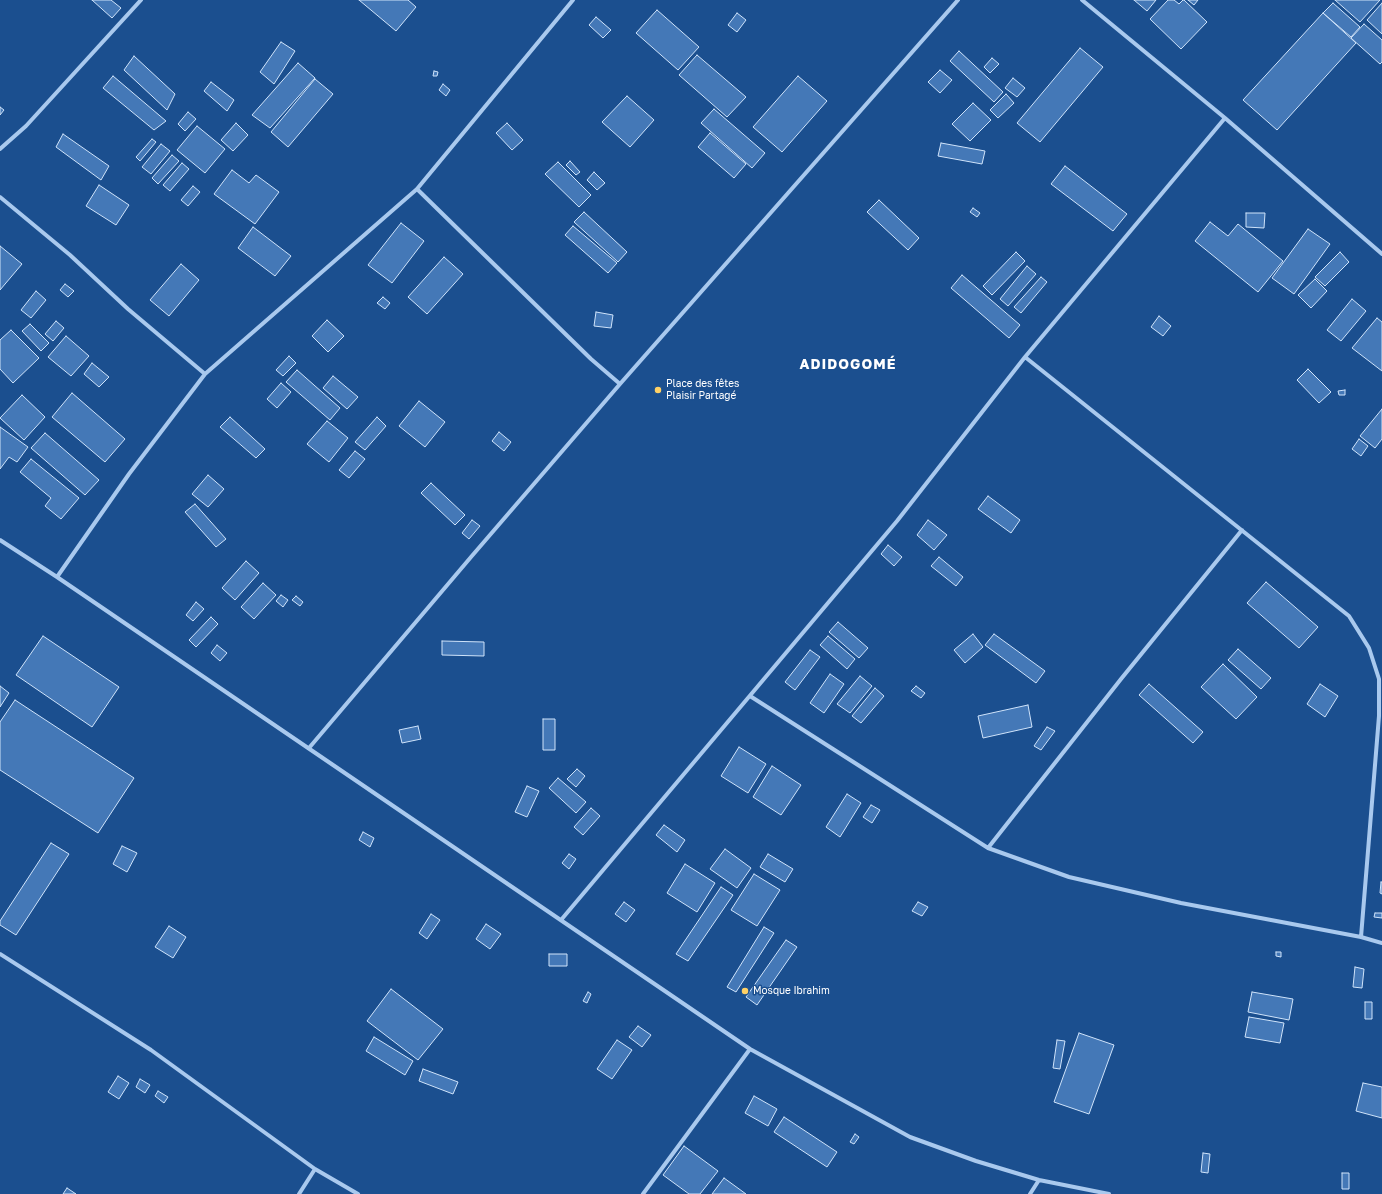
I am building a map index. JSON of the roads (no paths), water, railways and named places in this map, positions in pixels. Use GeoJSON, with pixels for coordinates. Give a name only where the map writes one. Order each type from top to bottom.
{"type":"FeatureCollection","features":[{"type":"Feature","properties":{"kind":"street"},"geometry":{"type":"LineString","coordinates":[[0,149],[26,126],[141,0]]}},
{"type":"Feature","properties":{"kind":"street"},"geometry":{"type":"LineString","coordinates":[[57,577],[129,474],[205,374],[417,189],[573,0]]}},
{"type":"Feature","properties":{"kind":"street"},"geometry":{"type":"LineString","coordinates":[[309,748],[620,384],[958,0]]}},
{"type":"Feature","properties":{"kind":"street"},"geometry":{"type":"LineString","coordinates":[[1082,0],[1225,118],[1382,254]]}},
{"type":"Feature","properties":{"kind":"street"},"geometry":{"type":"LineString","coordinates":[[561,920],[897,521],[1025,357],[1225,118]]}},
{"type":"Feature","properties":{"kind":"street"},"geometry":{"type":"LineString","coordinates":[[417,189],[591,359],[620,384]]}},
{"type":"Feature","properties":{"kind":"street"},"geometry":{"type":"LineString","coordinates":[[0,197],[70,255],[128,309],[205,374]]}},
{"type":"Feature","properties":{"kind":"street"},"geometry":{"type":"LineString","coordinates":[[1025,357],[1349,616],[1369,648],[1379,679],[1379,716],[1361,938]]}},
{"type":"Feature","properties":{"kind":"street"},"geometry":{"type":"LineString","coordinates":[[988,848],[1121,679],[1242,530]]}},
{"type":"Feature","properties":{"kind":"street"},"geometry":{"type":"LineString","coordinates":[[0,540],[309,748],[750,1049],[910,1137],[976,1162],[1039,1180],[1109,1194]]}},
{"type":"Feature","properties":{"kind":"street"},"geometry":{"type":"LineString","coordinates":[[750,696],[988,848],[1069,877],[1181,903],[1382,943]]}},
{"type":"Feature","properties":{"kind":"street"},"geometry":{"type":"LineString","coordinates":[[0,954],[151,1050],[315,1169],[358,1194]]}},
{"type":"Feature","properties":{"kind":"street"},"geometry":{"type":"LineString","coordinates":[[643,1194],[750,1049]]}},
{"type":"Feature","properties":{"kind":"street"},"geometry":{"type":"LineString","coordinates":[[299,1194],[315,1169]]}},
{"type":"Feature","properties":{"kind":"street"},"geometry":{"type":"LineString","coordinates":[[1030,1194],[1039,1180]]}},
{"type":"Feature","properties":{"kind":"place","name":"Place des fêtes Plaisir Partagé"},"geometry":{"type":"Point","coordinates":[658,390]}},
{"type":"Feature","properties":{"kind":"place","name":"Mosque Ibrahim"},"geometry":{"type":"Point","coordinates":[745,991]}},
{"type":"Feature","properties":{"kind":"district","name":"ADIDOGOMÉ"},"geometry":{"type":"Point","coordinates":[848,365]}}]}
